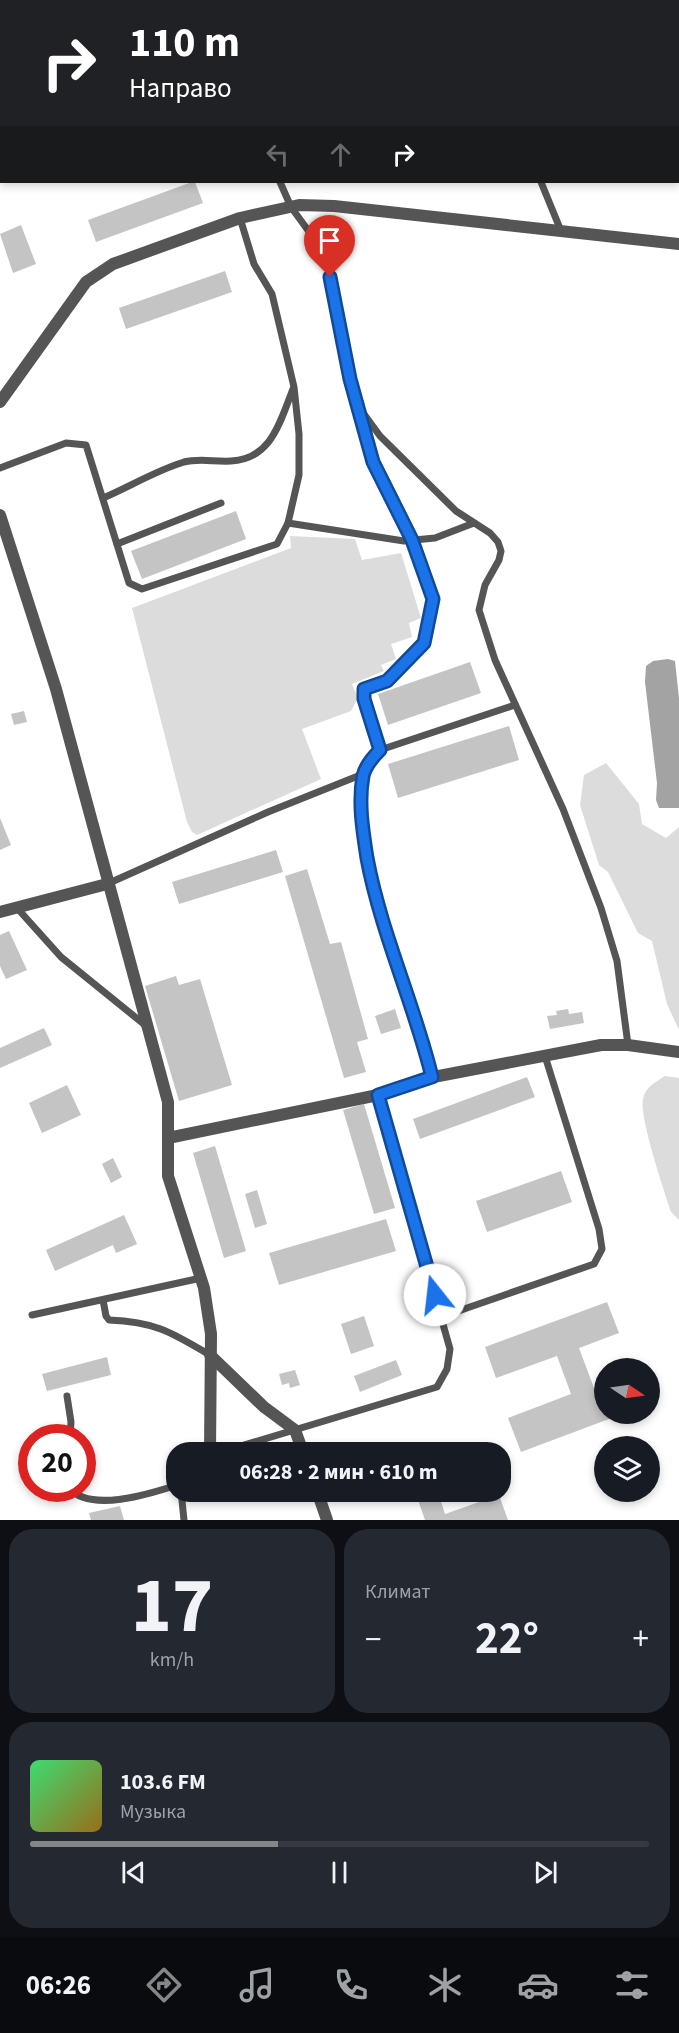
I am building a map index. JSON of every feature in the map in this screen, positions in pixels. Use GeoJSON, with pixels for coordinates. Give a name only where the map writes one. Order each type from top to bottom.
{"type":"FeatureCollection","features":[{"type":"Feature","properties":{"kind":"street"},"geometry":{"type":"LineString","coordinates":[[0,402],[86,282],[113,264],[240,219],[291,207],[327,205],[679,244]]}},
{"type":"Feature","properties":{"kind":"street"},"geometry":{"type":"LineString","coordinates":[[0,514],[56,689],[107,884],[168,1102],[168,1176],[201,1278],[211,1334],[210,1442]]}},
{"type":"Feature","properties":{"kind":"street"},"geometry":{"type":"LineString","coordinates":[[0,912],[107,884]]}},
{"type":"Feature","properties":{"kind":"street"},"geometry":{"type":"LineString","coordinates":[[168,1138],[378,1095],[432,1077],[601,1045],[628,1045],[679,1052]]}},
{"type":"Feature","properties":{"kind":"street"},"geometry":{"type":"LineString","coordinates":[[210,1355],[264,1407],[296,1430],[300,1442]]}},
{"type":"Feature","properties":{"kind":"street"},"geometry":{"type":"LineString","coordinates":[[321,1502],[327,1520]]}},
{"type":"Feature","properties":{"kind":"lane"},"geometry":{"type":"LineString","coordinates":[[280,183],[291,207],[318,244],[327,263],[355,400],[373,462],[412,540],[433,599],[424,643],[387,681],[364,689],[364,699],[380,750]]}},
{"type":"Feature","properties":{"kind":"lane"},"geometry":{"type":"LineString","coordinates":[[542,183],[561,231]]}},
{"type":"Feature","properties":{"kind":"lane"},"geometry":{"type":"LineString","coordinates":[[0,468],[66,443],[86,445],[129,583],[142,589],[277,544],[288,523],[299,475],[299,434],[294,387],[272,294],[254,264],[240,219]]}},
{"type":"Feature","properties":{"kind":"lane"},"geometry":{"type":"LineString","coordinates":[[103,498],[183,462],[203,459],[232,461],[262,451],[273,438],[294,387]]}},
{"type":"Feature","properties":{"kind":"lane"},"geometry":{"type":"LineString","coordinates":[[355,400],[380,436],[456,511],[498,542],[501,551],[485,585],[479,610],[495,660],[563,809],[602,908],[617,961],[628,1045]]}},
{"type":"Feature","properties":{"kind":"lane"},"geometry":{"type":"LineString","coordinates":[[117,544],[220,503]]}},
{"type":"Feature","properties":{"kind":"lane"},"geometry":{"type":"LineString","coordinates":[[288,523],[404,542],[435,538],[474,523]]}},
{"type":"Feature","properties":{"kind":"lane"},"geometry":{"type":"LineString","coordinates":[[432,1077],[421,1035],[374,894],[362,829],[363,774],[372,758],[380,750],[516,705]]}},
{"type":"Feature","properties":{"kind":"lane"},"geometry":{"type":"LineString","coordinates":[[107,884],[278,807],[363,774]]}},
{"type":"Feature","properties":{"kind":"lane"},"geometry":{"type":"LineString","coordinates":[[17,908],[61,957],[147,1026]]}},
{"type":"Feature","properties":{"kind":"lane"},"geometry":{"type":"LineString","coordinates":[[441,1317],[594,1264],[602,1248],[599,1229],[545,1056]]}},
{"type":"Feature","properties":{"kind":"lane"},"geometry":{"type":"LineString","coordinates":[[255,1442],[437,1387],[447,1370],[450,1349],[378,1095]]}},
{"type":"Feature","properties":{"kind":"lane"},"geometry":{"type":"LineString","coordinates":[[32,1315],[201,1278]]}},
{"type":"Feature","properties":{"kind":"lane"},"geometry":{"type":"LineString","coordinates":[[103,1299],[109,1320],[135,1321],[167,1329],[210,1355]]}},
{"type":"Feature","properties":{"kind":"lane"},"geometry":{"type":"LineString","coordinates":[[67,1396],[71,1424]]}},
{"type":"Feature","properties":{"kind":"lane"},"geometry":{"type":"LineString","coordinates":[[96,1501],[112,1500],[166,1489]]}},
{"type":"Feature","properties":{"kind":"lane"},"geometry":{"type":"LineString","coordinates":[[182,1502],[184,1520]]}},
{"type":"Feature","properties":{"kind":"shaded area"},"geometry":{"type":"Polygon","coordinates":[[[290,536],[355,539],[362,560],[401,553],[421,618],[409,623],[412,637],[391,644],[396,659],[381,665],[384,671],[352,684],[358,698],[351,711],[302,729],[321,779],[197,835],[192,832],[187,822],[132,608],[291,548],[290,536]]]}},
{"type":"Feature","properties":{"kind":"shaded area"},"geometry":{"type":"Polygon","coordinates":[[[668,659],[675,661],[679,698],[679,808],[659,808],[656,800],[657,783],[645,682],[646,666],[653,661],[668,659]]]}},
{"type":"Feature","properties":{"kind":"shaded area"},"geometry":{"type":"Polygon","coordinates":[[[606,763],[639,804],[642,824],[666,838],[679,827],[679,1030],[667,1004],[652,941],[638,933],[608,872],[599,865],[580,805],[584,775],[606,763]]]}},
{"type":"Feature","properties":{"kind":"shaded area"},"geometry":{"type":"Polygon","coordinates":[[[665,1076],[679,1078],[679,1220],[671,1212],[653,1154],[643,1108],[646,1091],[665,1076]]]}},
{"type":"Feature","properties":{"kind":"building"},"geometry":{"type":"Polygon","coordinates":[[[189,183],[195,183],[203,203],[96,242],[88,220],[189,183]]]}},
{"type":"Feature","properties":{"kind":"building"},"geometry":{"type":"Polygon","coordinates":[[[21,225],[36,264],[13,273],[0,234],[21,225]]]}},
{"type":"Feature","properties":{"kind":"building"},"geometry":{"type":"Polygon","coordinates":[[[225,271],[232,292],[126,329],[119,308],[225,271]]]}},
{"type":"Feature","properties":{"kind":"building"},"geometry":{"type":"Polygon","coordinates":[[[236,511],[246,539],[142,579],[131,551],[236,511]]]}},
{"type":"Feature","properties":{"kind":"building"},"geometry":{"type":"Polygon","coordinates":[[[470,662],[481,693],[388,725],[378,694],[470,662]]]}},
{"type":"Feature","properties":{"kind":"building"},"geometry":{"type":"Polygon","coordinates":[[[24,711],[27,722],[14,725],[11,714],[24,711]]]}},
{"type":"Feature","properties":{"kind":"building"},"geometry":{"type":"Polygon","coordinates":[[[509,726],[519,760],[398,798],[388,764],[509,726]]]}},
{"type":"Feature","properties":{"kind":"building"},"geometry":{"type":"Polygon","coordinates":[[[0,818],[11,845],[0,850],[0,818]]]}},
{"type":"Feature","properties":{"kind":"building"},"geometry":{"type":"Polygon","coordinates":[[[276,850],[283,872],[179,904],[172,882],[276,850]]]}},
{"type":"Feature","properties":{"kind":"building"},"geometry":{"type":"Polygon","coordinates":[[[307,869],[330,944],[341,942],[368,1039],[357,1042],[366,1072],[344,1078],[285,876],[307,869]]]}},
{"type":"Feature","properties":{"kind":"building"},"geometry":{"type":"Polygon","coordinates":[[[9,931],[27,970],[6,979],[0,966],[0,935],[9,931]]]}},
{"type":"Feature","properties":{"kind":"building"},"geometry":{"type":"Polygon","coordinates":[[[176,976],[179,985],[200,979],[232,1085],[179,1101],[145,986],[176,976]]]}},
{"type":"Feature","properties":{"kind":"building"},"geometry":{"type":"Polygon","coordinates":[[[395,1009],[401,1028],[381,1034],[375,1016],[395,1009]]]}},
{"type":"Feature","properties":{"kind":"building"},"geometry":{"type":"Polygon","coordinates":[[[568,1009],[569,1014],[582,1012],[584,1023],[550,1029],[547,1016],[557,1015],[556,1011],[568,1009]]]}},
{"type":"Feature","properties":{"kind":"building"},"geometry":{"type":"Polygon","coordinates":[[[44,1028],[52,1045],[0,1068],[0,1048],[44,1028]]]}},
{"type":"Feature","properties":{"kind":"building"},"geometry":{"type":"Polygon","coordinates":[[[527,1077],[535,1097],[420,1139],[413,1119],[527,1077]]]}},
{"type":"Feature","properties":{"kind":"building"},"geometry":{"type":"Polygon","coordinates":[[[67,1085],[81,1115],[42,1133],[29,1103],[67,1085]]]}},
{"type":"Feature","properties":{"kind":"building"},"geometry":{"type":"Polygon","coordinates":[[[364,1104],[395,1208],[374,1214],[343,1110],[364,1104]]]}},
{"type":"Feature","properties":{"kind":"building"},"geometry":{"type":"Polygon","coordinates":[[[215,1146],[246,1251],[224,1258],[193,1153],[215,1146]]]}},
{"type":"Feature","properties":{"kind":"building"},"geometry":{"type":"Polygon","coordinates":[[[113,1158],[122,1177],[111,1183],[102,1164],[113,1158]]]}},
{"type":"Feature","properties":{"kind":"building"},"geometry":{"type":"Polygon","coordinates":[[[561,1171],[572,1202],[487,1232],[476,1201],[561,1171]]]}},
{"type":"Feature","properties":{"kind":"building"},"geometry":{"type":"Polygon","coordinates":[[[257,1190],[267,1224],[255,1228],[245,1194],[257,1190]]]}},
{"type":"Feature","properties":{"kind":"building"},"geometry":{"type":"Polygon","coordinates":[[[124,1215],[137,1244],[116,1253],[113,1245],[55,1271],[46,1250],[124,1215]]]}},
{"type":"Feature","properties":{"kind":"building"},"geometry":{"type":"Polygon","coordinates":[[[386,1219],[396,1251],[279,1285],[269,1253],[386,1219]]]}},
{"type":"Feature","properties":{"kind":"building"},"geometry":{"type":"Polygon","coordinates":[[[607,1302],[619,1333],[579,1348],[594,1388],[596,1424],[521,1452],[508,1418],[571,1394],[557,1356],[496,1378],[485,1347],[607,1302]]]}},
{"type":"Feature","properties":{"kind":"building"},"geometry":{"type":"Polygon","coordinates":[[[364,1316],[374,1346],[351,1354],[341,1324],[364,1316]]]}},
{"type":"Feature","properties":{"kind":"building"},"geometry":{"type":"Polygon","coordinates":[[[107,1357],[111,1375],[47,1391],[42,1374],[107,1357]]]}},
{"type":"Feature","properties":{"kind":"building"},"geometry":{"type":"Polygon","coordinates":[[[396,1360],[402,1375],[360,1392],[354,1376],[396,1360]]]}},
{"type":"Feature","properties":{"kind":"building"},"geometry":{"type":"Polygon","coordinates":[[[295,1370],[300,1385],[290,1388],[289,1383],[282,1385],[279,1374],[295,1370]]]}},
{"type":"Feature","properties":{"kind":"building"},"geometry":{"type":"Polygon","coordinates":[[[419,1502],[441,1502],[445,1514],[479,1502],[502,1502],[508,1520],[425,1520],[419,1502]]]}},
{"type":"Feature","properties":{"kind":"building"},"geometry":{"type":"Polygon","coordinates":[[[120,1506],[124,1520],[91,1520],[89,1513],[120,1506]]]}},
{"type":"Feature","properties":{"kind":"route"},"geometry":{"type":"LineString","coordinates":[[330,277],[350,379],[373,462],[412,540],[433,599],[424,643],[387,681],[364,689],[364,699],[380,750],[372,758],[363,774],[362,829],[374,894],[424,1045],[432,1077],[378,1095],[435,1295]]}}]}
